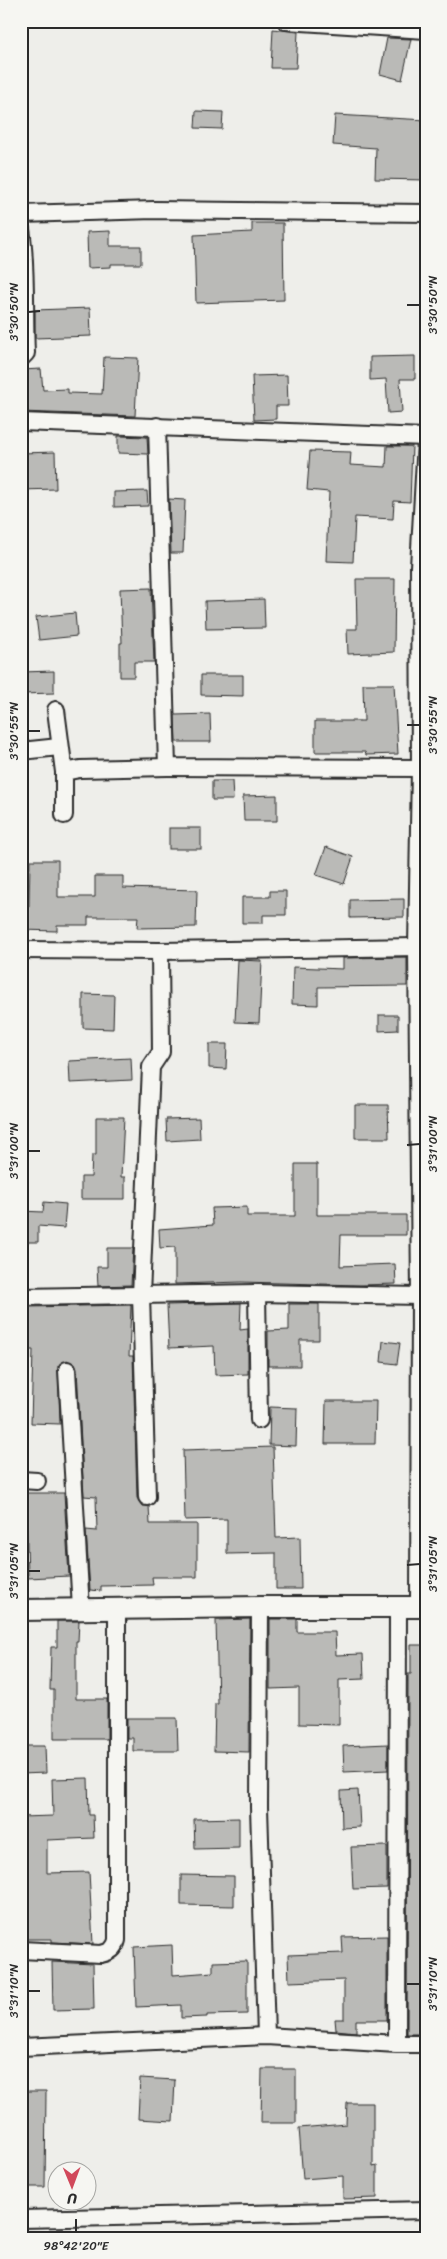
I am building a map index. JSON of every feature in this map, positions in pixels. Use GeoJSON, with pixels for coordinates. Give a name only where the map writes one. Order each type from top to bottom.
{"type":"FeatureCollection","features":[{"type":"Feature","properties":{"kind":"street"},"geometry":{"type":"LineString","coordinates":[[286,21],[426,30]]}},
{"type":"Feature","properties":{"kind":"street"},"geometry":{"type":"LineString","coordinates":[[21,214],[154,210],[426,213]]}},
{"type":"Feature","properties":{"kind":"street"},"geometry":{"type":"LineString","coordinates":[[21,229],[24,251],[23,303],[26,353],[21,358]]}},
{"type":"Feature","properties":{"kind":"street"},"geometry":{"type":"LineString","coordinates":[[21,422],[157,426],[426,439],[424,512],[419,567],[420,768],[417,947],[422,1012],[420,1296],[422,1607],[260,1606],[21,1610]]}},
{"type":"Feature","properties":{"kind":"street"},"geometry":{"type":"LineString","coordinates":[[157,426],[166,767]]}},
{"type":"Feature","properties":{"kind":"street"},"geometry":{"type":"LineString","coordinates":[[56,710],[59,747],[64,772],[64,816]]}},
{"type":"Feature","properties":{"kind":"street"},"geometry":{"type":"LineString","coordinates":[[21,751],[59,747]]}},
{"type":"Feature","properties":{"kind":"street"},"geometry":{"type":"LineString","coordinates":[[64,772],[80,769],[166,767],[420,768]]}},
{"type":"Feature","properties":{"kind":"street"},"geometry":{"type":"LineString","coordinates":[[21,950],[160,951],[417,947]]}},
{"type":"Feature","properties":{"kind":"street"},"geometry":{"type":"LineString","coordinates":[[147,1497],[141,1295],[151,1067],[161,1052],[160,951]]}},
{"type":"Feature","properties":{"kind":"street"},"geometry":{"type":"LineString","coordinates":[[21,1296],[257,1293],[420,1296]]}},
{"type":"Feature","properties":{"kind":"street"},"geometry":{"type":"LineString","coordinates":[[257,1293],[259,1420]]}},
{"type":"Feature","properties":{"kind":"street"},"geometry":{"type":"LineString","coordinates":[[67,1370],[81,1609]]}},
{"type":"Feature","properties":{"kind":"street"},"geometry":{"type":"LineString","coordinates":[[260,1606],[259,1807],[266,2036]]}},
{"type":"Feature","properties":{"kind":"street"},"geometry":{"type":"LineString","coordinates":[[397,2044],[398,1608]]}},
{"type":"Feature","properties":{"kind":"street"},"geometry":{"type":"LineString","coordinates":[[21,1950],[101,1954],[109,1952],[116,1946],[117,1609]]}},
{"type":"Feature","properties":{"kind":"street"},"geometry":{"type":"LineString","coordinates":[[21,2047],[266,2036],[426,2044]]}},
{"type":"Feature","properties":{"kind":"street"},"geometry":{"type":"LineString","coordinates":[[21,2218],[426,2210]]}},
{"type":"Feature","properties":{"kind":"building"},"geometry":{"type":"Polygon","coordinates":[[[273,29],[298,32],[296,68],[271,68],[273,29]]]}},
{"type":"Feature","properties":{"kind":"building"},"geometry":{"type":"Polygon","coordinates":[[[387,38],[411,39],[402,80],[380,74],[387,38]]]}},
{"type":"Feature","properties":{"kind":"building"},"geometry":{"type":"Polygon","coordinates":[[[196,111],[223,112],[222,129],[195,128],[196,111]]]}},
{"type":"Feature","properties":{"kind":"building"},"geometry":{"type":"Polygon","coordinates":[[[335,115],[426,120],[426,180],[375,179],[376,148],[333,145],[335,115]]]}},
{"type":"Feature","properties":{"kind":"building"},"geometry":{"type":"Polygon","coordinates":[[[252,223],[283,223],[284,300],[196,303],[194,235],[252,232],[252,223]]]}},
{"type":"Feature","properties":{"kind":"building"},"geometry":{"type":"Polygon","coordinates":[[[110,231],[110,246],[141,246],[141,264],[111,264],[111,267],[88,268],[87,232],[110,231]]]}},
{"type":"Feature","properties":{"kind":"building"},"geometry":{"type":"Polygon","coordinates":[[[90,308],[91,336],[35,338],[35,310],[90,308]]]}},
{"type":"Feature","properties":{"kind":"building"},"geometry":{"type":"Polygon","coordinates":[[[415,356],[415,379],[400,379],[402,412],[388,413],[386,379],[370,380],[370,357],[415,356]]]}},
{"type":"Feature","properties":{"kind":"building"},"geometry":{"type":"Polygon","coordinates":[[[104,357],[138,358],[135,416],[21,412],[21,370],[41,369],[43,390],[68,389],[68,393],[102,394],[104,357]]]}},
{"type":"Feature","properties":{"kind":"building"},"geometry":{"type":"Polygon","coordinates":[[[287,375],[288,406],[276,406],[276,419],[254,420],[252,376],[287,375]]]}},
{"type":"Feature","properties":{"kind":"building"},"geometry":{"type":"Polygon","coordinates":[[[118,436],[147,437],[148,454],[118,453],[118,436]]]}},
{"type":"Feature","properties":{"kind":"building"},"geometry":{"type":"Polygon","coordinates":[[[387,446],[412,446],[410,502],[394,501],[393,519],[355,517],[353,562],[326,561],[329,492],[307,490],[310,451],[351,452],[350,465],[386,467],[387,446]]]}},
{"type":"Feature","properties":{"kind":"building"},"geometry":{"type":"Polygon","coordinates":[[[55,452],[56,489],[21,490],[21,453],[55,452]]]}},
{"type":"Feature","properties":{"kind":"building"},"geometry":{"type":"Polygon","coordinates":[[[147,491],[148,506],[114,507],[114,492],[147,491]]]}},
{"type":"Feature","properties":{"kind":"building"},"geometry":{"type":"Polygon","coordinates":[[[169,499],[185,500],[183,553],[171,553],[169,499]]]}},
{"type":"Feature","properties":{"kind":"building"},"geometry":{"type":"Polygon","coordinates":[[[356,579],[395,579],[394,652],[348,654],[347,629],[357,629],[356,579]]]}},
{"type":"Feature","properties":{"kind":"building"},"geometry":{"type":"Polygon","coordinates":[[[151,588],[154,662],[134,662],[134,677],[120,677],[120,643],[122,643],[120,589],[151,588]]]}},
{"type":"Feature","properties":{"kind":"building"},"geometry":{"type":"Polygon","coordinates":[[[264,599],[265,628],[206,629],[205,601],[264,599]]]}},
{"type":"Feature","properties":{"kind":"building"},"geometry":{"type":"Polygon","coordinates":[[[75,613],[77,636],[39,640],[36,617],[75,613]]]}},
{"type":"Feature","properties":{"kind":"building"},"geometry":{"type":"Polygon","coordinates":[[[54,671],[54,693],[21,694],[21,672],[54,671]]]}},
{"type":"Feature","properties":{"kind":"building"},"geometry":{"type":"Polygon","coordinates":[[[201,675],[243,675],[243,696],[201,695],[201,675]]]}},
{"type":"Feature","properties":{"kind":"building"},"geometry":{"type":"Polygon","coordinates":[[[363,684],[394,684],[398,754],[366,755],[365,752],[315,752],[315,721],[364,721],[363,684]]]}},
{"type":"Feature","properties":{"kind":"building"},"geometry":{"type":"Polygon","coordinates":[[[210,714],[211,742],[176,742],[175,715],[210,714]]]}},
{"type":"Feature","properties":{"kind":"building"},"geometry":{"type":"Polygon","coordinates":[[[212,781],[232,781],[233,800],[212,800],[212,781]]]}},
{"type":"Feature","properties":{"kind":"building"},"geometry":{"type":"Polygon","coordinates":[[[277,795],[277,821],[244,821],[243,796],[277,795]]]}},
{"type":"Feature","properties":{"kind":"building"},"geometry":{"type":"Polygon","coordinates":[[[169,828],[201,828],[201,849],[169,849],[169,828]]]}},
{"type":"Feature","properties":{"kind":"building"},"geometry":{"type":"Polygon","coordinates":[[[326,847],[353,857],[344,884],[316,875],[326,847]]]}},
{"type":"Feature","properties":{"kind":"building"},"geometry":{"type":"Polygon","coordinates":[[[30,860],[58,860],[58,897],[95,897],[95,876],[123,876],[123,888],[197,890],[196,927],[137,928],[138,917],[88,917],[88,925],[57,925],[57,931],[21,930],[21,907],[29,907],[30,860]]]}},
{"type":"Feature","properties":{"kind":"building"},"geometry":{"type":"Polygon","coordinates":[[[270,891],[286,891],[286,915],[263,915],[263,923],[242,923],[242,897],[270,897],[270,891]]]}},
{"type":"Feature","properties":{"kind":"building"},"geometry":{"type":"Polygon","coordinates":[[[404,899],[404,917],[350,918],[350,900],[404,899]]]}},
{"type":"Feature","properties":{"kind":"building"},"geometry":{"type":"Polygon","coordinates":[[[407,957],[407,986],[318,987],[318,1005],[292,1004],[293,967],[343,969],[343,958],[407,957]]]}},
{"type":"Feature","properties":{"kind":"building"},"geometry":{"type":"Polygon","coordinates":[[[238,960],[262,961],[259,1023],[235,1022],[238,960]]]}},
{"type":"Feature","properties":{"kind":"building"},"geometry":{"type":"Polygon","coordinates":[[[83,994],[114,995],[113,1029],[83,1028],[83,994]]]}},
{"type":"Feature","properties":{"kind":"building"},"geometry":{"type":"Polygon","coordinates":[[[379,1015],[398,1015],[398,1030],[379,1031],[379,1015]]]}},
{"type":"Feature","properties":{"kind":"building"},"geometry":{"type":"Polygon","coordinates":[[[209,1044],[227,1044],[226,1069],[209,1068],[209,1044]]]}},
{"type":"Feature","properties":{"kind":"building"},"geometry":{"type":"Polygon","coordinates":[[[131,1058],[132,1080],[70,1083],[69,1061],[131,1058]]]}},
{"type":"Feature","properties":{"kind":"building"},"geometry":{"type":"Polygon","coordinates":[[[355,1105],[388,1105],[389,1138],[355,1138],[355,1105]]]}},
{"type":"Feature","properties":{"kind":"building"},"geometry":{"type":"Polygon","coordinates":[[[96,1117],[124,1117],[121,1177],[125,1177],[125,1199],[81,1199],[81,1177],[91,1177],[92,1155],[96,1155],[96,1117]]]}},
{"type":"Feature","properties":{"kind":"building"},"geometry":{"type":"Polygon","coordinates":[[[199,1118],[200,1139],[167,1141],[166,1119],[199,1118]]]}},
{"type":"Feature","properties":{"kind":"building"},"geometry":{"type":"Polygon","coordinates":[[[295,1164],[317,1164],[317,1215],[406,1215],[406,1235],[341,1235],[340,1266],[395,1264],[396,1284],[241,1282],[175,1284],[175,1247],[160,1248],[159,1229],[213,1225],[212,1208],[247,1207],[247,1216],[295,1216],[295,1164]]]}},
{"type":"Feature","properties":{"kind":"building"},"geometry":{"type":"Polygon","coordinates":[[[44,1202],[66,1204],[64,1228],[38,1226],[38,1242],[21,1242],[21,1211],[43,1212],[44,1202]]]}},
{"type":"Feature","properties":{"kind":"building"},"geometry":{"type":"Polygon","coordinates":[[[107,1248],[133,1248],[131,1285],[98,1286],[97,1267],[107,1267],[107,1248]]]}},
{"type":"Feature","properties":{"kind":"building"},"geometry":{"type":"Polygon","coordinates":[[[241,1303],[240,1330],[248,1329],[248,1374],[215,1375],[214,1346],[169,1348],[167,1305],[241,1303]]]}},
{"type":"Feature","properties":{"kind":"building"},"geometry":{"type":"Polygon","coordinates":[[[289,1304],[319,1304],[319,1340],[300,1340],[300,1366],[268,1366],[268,1331],[289,1330],[289,1304]]]}},
{"type":"Feature","properties":{"kind":"building"},"geometry":{"type":"Polygon","coordinates":[[[131,1305],[129,1356],[133,1356],[137,1498],[142,1506],[149,1506],[150,1524],[197,1524],[197,1577],[152,1577],[153,1585],[101,1586],[101,1591],[90,1590],[86,1530],[97,1531],[96,1497],[84,1496],[77,1369],[75,1364],[67,1360],[58,1366],[60,1424],[31,1423],[33,1350],[29,1350],[28,1307],[131,1305]]]}},
{"type":"Feature","properties":{"kind":"building"},"geometry":{"type":"Polygon","coordinates":[[[383,1341],[400,1343],[397,1364],[381,1362],[383,1341]]]}},
{"type":"Feature","properties":{"kind":"building"},"geometry":{"type":"Polygon","coordinates":[[[326,1401],[376,1401],[375,1444],[325,1444],[326,1401]]]}},
{"type":"Feature","properties":{"kind":"building"},"geometry":{"type":"Polygon","coordinates":[[[270,1407],[297,1408],[296,1446],[269,1445],[270,1407]]]}},
{"type":"Feature","properties":{"kind":"building"},"geometry":{"type":"Polygon","coordinates":[[[273,1447],[276,1538],[300,1537],[301,1589],[276,1589],[276,1553],[227,1554],[227,1519],[185,1520],[183,1450],[273,1447]]]}},
{"type":"Feature","properties":{"kind":"building"},"geometry":{"type":"Polygon","coordinates":[[[21,1493],[64,1493],[69,1576],[28,1578],[26,1507],[21,1507],[21,1493]]]}},
{"type":"Feature","properties":{"kind":"building"},"geometry":{"type":"Polygon","coordinates":[[[250,1619],[249,1752],[214,1751],[215,1704],[218,1704],[216,1620],[250,1619]]]}},
{"type":"Feature","properties":{"kind":"building"},"geometry":{"type":"Polygon","coordinates":[[[270,1619],[297,1619],[297,1632],[335,1632],[336,1655],[363,1654],[364,1679],[339,1680],[339,1725],[299,1724],[299,1688],[270,1689],[270,1619]]]}},
{"type":"Feature","properties":{"kind":"building"},"geometry":{"type":"Polygon","coordinates":[[[57,1621],[79,1621],[78,1641],[76,1641],[76,1699],[107,1699],[107,1739],[54,1739],[54,1690],[50,1690],[51,1647],[57,1647],[57,1621]]]}},
{"type":"Feature","properties":{"kind":"building"},"geometry":{"type":"Polygon","coordinates":[[[411,1645],[426,1645],[426,2034],[407,2034],[408,1674],[411,1674],[411,1645]]]}},
{"type":"Feature","properties":{"kind":"building"},"geometry":{"type":"Polygon","coordinates":[[[127,1718],[177,1718],[178,1751],[133,1751],[133,1738],[127,1738],[127,1718]]]}},
{"type":"Feature","properties":{"kind":"building"},"geometry":{"type":"Polygon","coordinates":[[[388,1744],[388,1770],[344,1772],[343,1746],[388,1744]]]}},
{"type":"Feature","properties":{"kind":"building"},"geometry":{"type":"Polygon","coordinates":[[[21,1746],[45,1746],[46,1773],[21,1774],[21,1746]]]}},
{"type":"Feature","properties":{"kind":"building"},"geometry":{"type":"Polygon","coordinates":[[[88,1778],[89,1815],[93,1815],[94,1838],[47,1840],[47,1873],[89,1872],[93,1944],[52,1942],[52,1939],[21,1939],[21,1817],[53,1816],[52,1779],[88,1778]]]}},
{"type":"Feature","properties":{"kind":"building"},"geometry":{"type":"Polygon","coordinates":[[[358,1790],[360,1827],[342,1828],[341,1791],[358,1790]]]}},
{"type":"Feature","properties":{"kind":"building"},"geometry":{"type":"Polygon","coordinates":[[[239,1818],[239,1848],[195,1849],[194,1819],[239,1818]]]}},
{"type":"Feature","properties":{"kind":"building"},"geometry":{"type":"Polygon","coordinates":[[[387,1846],[387,1888],[353,1889],[351,1847],[387,1846]]]}},
{"type":"Feature","properties":{"kind":"building"},"geometry":{"type":"Polygon","coordinates":[[[181,1875],[234,1876],[234,1906],[181,1905],[181,1875]]]}},
{"type":"Feature","properties":{"kind":"building"},"geometry":{"type":"Polygon","coordinates":[[[387,1936],[387,2020],[356,2020],[356,2032],[336,2030],[335,2019],[344,2019],[344,1980],[289,1982],[288,1955],[343,1953],[342,1937],[387,1936]]]}},
{"type":"Feature","properties":{"kind":"building"},"geometry":{"type":"Polygon","coordinates":[[[172,1945],[173,1975],[213,1972],[213,1962],[247,1961],[247,2014],[181,2018],[181,2005],[136,2007],[134,1947],[172,1945]]]}},
{"type":"Feature","properties":{"kind":"building"},"geometry":{"type":"Polygon","coordinates":[[[52,1962],[93,1964],[94,2009],[53,2010],[52,1962]]]}},
{"type":"Feature","properties":{"kind":"building"},"geometry":{"type":"Polygon","coordinates":[[[262,2069],[296,2069],[296,2123],[261,2123],[262,2069]]]}},
{"type":"Feature","properties":{"kind":"building"},"geometry":{"type":"Polygon","coordinates":[[[140,2078],[175,2080],[173,2121],[138,2119],[140,2078]]]}},
{"type":"Feature","properties":{"kind":"building"},"geometry":{"type":"Polygon","coordinates":[[[21,2091],[46,2091],[45,2187],[21,2187],[21,2091]]]}},
{"type":"Feature","properties":{"kind":"building"},"geometry":{"type":"Polygon","coordinates":[[[347,2103],[373,2103],[373,2167],[377,2166],[377,2198],[343,2199],[343,2176],[303,2179],[299,2128],[346,2124],[347,2103]]]}}]}
